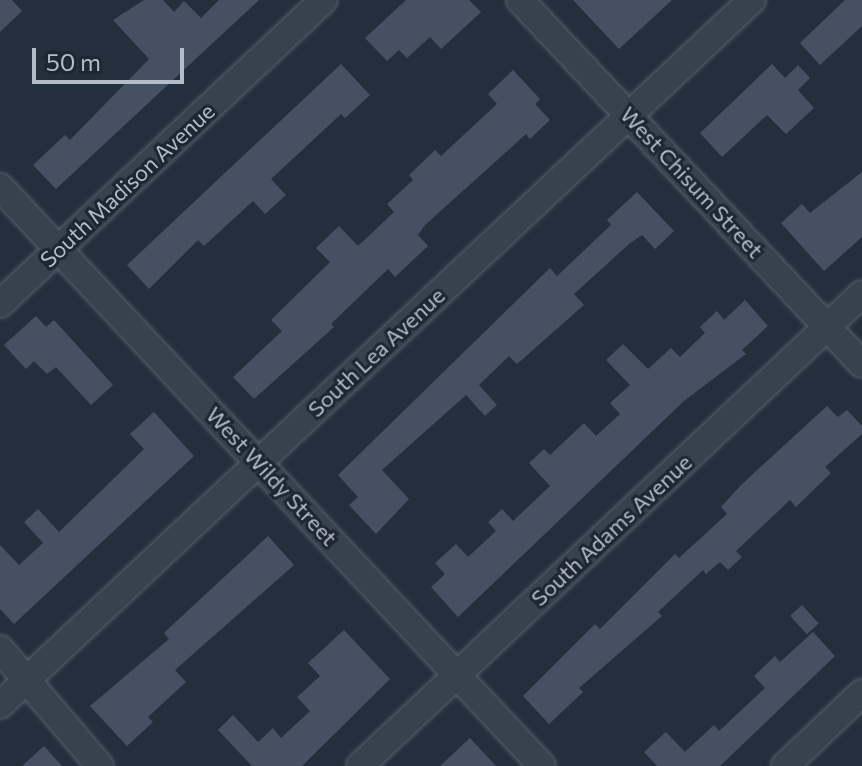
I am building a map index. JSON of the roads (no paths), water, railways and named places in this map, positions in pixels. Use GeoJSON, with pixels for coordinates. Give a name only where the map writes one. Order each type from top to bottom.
{"type":"FeatureCollection","features":[{"type":"Feature","properties":{"kind":"street","name":"South Madison Avenue"},"geometry":{"type":"LineString","coordinates":[[0,304],[324,0]]}},
{"type":"Feature","properties":{"kind":"street","name":"West Chisum Street"},"geometry":{"type":"LineString","coordinates":[[520,0],[862,364]]}},
{"type":"Feature","properties":{"kind":"street","name":"South Lea Avenue"},"geometry":{"type":"LineString","coordinates":[[0,705],[752,0]]}},
{"type":"Feature","properties":{"kind":"street","name":"West Wildy Street"},"geometry":{"type":"LineString","coordinates":[[0,187],[542,766]]}},
{"type":"Feature","properties":{"kind":"street","name":"South Adams Avenue"},"geometry":{"type":"LineString","coordinates":[[360,766],[862,294]]}},
{"type":"Feature","properties":{"kind":"street"},"geometry":{"type":"LineString","coordinates":[[0,649],[25,682],[100,766]]}},
{"type":"Feature","properties":{"kind":"street"},"geometry":{"type":"LineString","coordinates":[[785,766],[862,693]]}}]}
